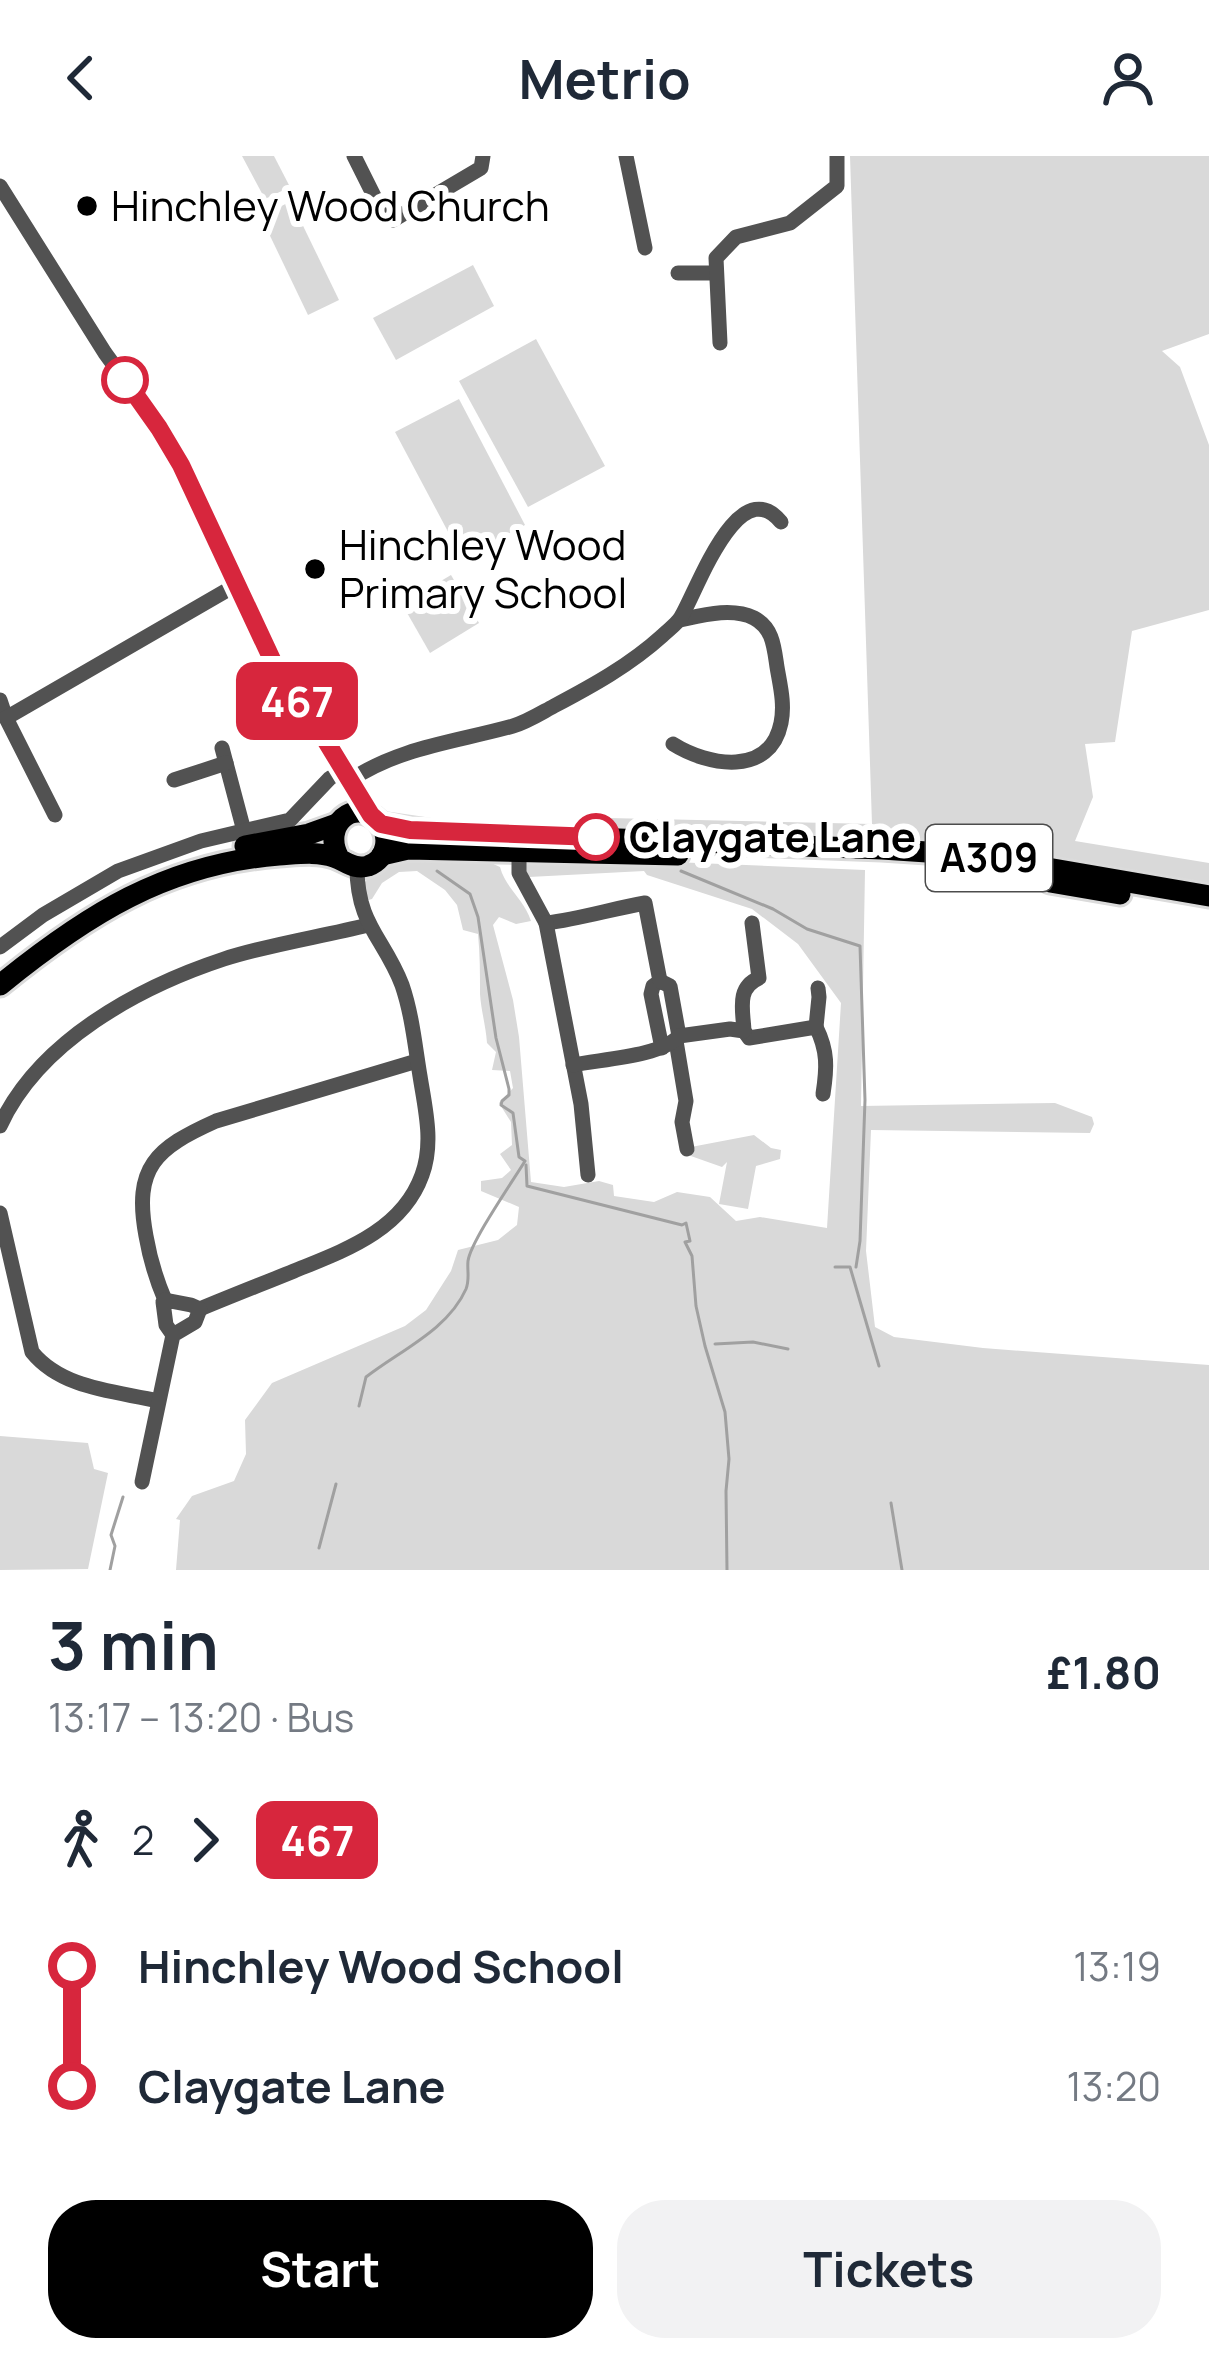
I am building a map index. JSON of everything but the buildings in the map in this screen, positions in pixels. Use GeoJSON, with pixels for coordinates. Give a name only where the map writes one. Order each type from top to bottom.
{"type":"FeatureCollection","features":[{"type":"Feature","properties":{"kind":"highway"},"geometry":{"type":"LineString","coordinates":[[0,967],[56,925],[154,873],[211,854],[309,834],[358,813],[376,820],[386,836],[382,854],[374,862],[348,863],[316,854],[247,858],[151,886],[75,926],[0,985]]}},
{"type":"Feature","properties":{"kind":"highway","name":"A309"},"geometry":{"type":"LineString","coordinates":[[376,820],[453,832],[972,855],[1209,896]]}},
{"type":"Feature","properties":{"kind":"highway"},"geometry":{"type":"LineString","coordinates":[[340,821],[332,839],[348,863]]}},
{"type":"Feature","properties":{"kind":"highway","name":"A309"},"geometry":{"type":"LineString","coordinates":[[382,854],[409,849],[748,857],[979,870],[1209,910]]}},
{"type":"Feature","properties":{"kind":"street"},"geometry":{"type":"LineString","coordinates":[[354,156],[384,216],[393,220],[481,168],[483,156]]}},
{"type":"Feature","properties":{"kind":"street"},"geometry":{"type":"LineString","coordinates":[[626,156],[645,248]]}},
{"type":"Feature","properties":{"kind":"street"},"geometry":{"type":"LineString","coordinates":[[720,343],[716,257],[736,237],[790,224],[837,186],[837,156]]}},
{"type":"Feature","properties":{"kind":"street"},"geometry":{"type":"LineString","coordinates":[[1,189],[105,353],[159,428],[282,681],[312,718],[376,820]]}},
{"type":"Feature","properties":{"kind":"street"},"geometry":{"type":"LineString","coordinates":[[678,273],[716,273]]}},
{"type":"Feature","properties":{"kind":"street"},"geometry":{"type":"LineString","coordinates":[[0,947],[43,915],[118,872],[201,841],[290,820],[331,778],[348,779],[391,757],[519,724],[585,690],[680,620],[734,521],[763,509],[781,522]]}},
{"type":"Feature","properties":{"kind":"street"},"geometry":{"type":"LineString","coordinates":[[6,718],[236,585]]}},
{"type":"Feature","properties":{"kind":"street"},"geometry":{"type":"LineString","coordinates":[[673,744],[692,756],[737,763],[758,756],[772,743],[781,728],[783,709],[768,628],[752,617],[731,612],[680,620]]}},
{"type":"Feature","properties":{"kind":"street"},"geometry":{"type":"LineString","coordinates":[[0,700],[55,815]]}},
{"type":"Feature","properties":{"kind":"street"},"geometry":{"type":"LineString","coordinates":[[174,780],[224,756],[244,831]]}},
{"type":"Feature","properties":{"kind":"street"},"geometry":{"type":"LineString","coordinates":[[340,821],[348,779]]}},
{"type":"Feature","properties":{"kind":"street"},"geometry":{"type":"LineString","coordinates":[[453,832],[476,839],[516,841],[510,853],[546,923],[581,1104],[589,1175]]}},
{"type":"Feature","properties":{"kind":"street"},"geometry":{"type":"LineString","coordinates":[[165,1300],[200,1309],[348,1249],[400,1210],[424,1172],[428,1138],[401,984],[368,925],[348,863]]}},
{"type":"Feature","properties":{"kind":"street"},"geometry":{"type":"LineString","coordinates":[[546,923],[645,903],[660,981],[651,994],[672,1042],[686,1101],[682,1121],[687,1149]]}},
{"type":"Feature","properties":{"kind":"street"},"geometry":{"type":"LineString","coordinates":[[752,923],[763,941],[759,979],[746,986],[742,998],[744,1031],[749,1038],[816,1028]]}},
{"type":"Feature","properties":{"kind":"street"},"geometry":{"type":"LineString","coordinates":[[0,1126],[12,1102],[58,1051],[118,1007],[223,959],[368,925]]}},
{"type":"Feature","properties":{"kind":"street"},"geometry":{"type":"LineString","coordinates":[[818,988],[816,1028],[828,1061],[823,1094]]}},
{"type":"Feature","properties":{"kind":"street"},"geometry":{"type":"LineString","coordinates":[[573,1065],[730,1029],[744,1031]]}},
{"type":"Feature","properties":{"kind":"street"},"geometry":{"type":"LineString","coordinates":[[142,1482],[173,1335],[166,1324],[165,1300],[142,1213],[141,1191],[149,1168],[189,1132],[216,1121],[417,1061]]}},
{"type":"Feature","properties":{"kind":"street"},"geometry":{"type":"LineString","coordinates":[[0,1213],[32,1352],[43,1366],[64,1380],[158,1401]]}},
{"type":"Feature","properties":{"kind":"street"},"geometry":{"type":"LineString","coordinates":[[173,1335],[195,1322],[200,1309]]}},
{"type":"Feature","properties":{"kind":"shaded area"},"geometry":{"type":"Polygon","coordinates":[[[242,156],[274,156],[290,187],[265,199],[242,156]]]}},
{"type":"Feature","properties":{"kind":"shaded area"},"geometry":{"type":"Polygon","coordinates":[[[850,156],[1209,156],[1209,334],[1162,351],[1180,367],[1209,445],[1209,610],[1132,631],[1115,742],[1085,744],[1093,797],[1075,841],[1209,863],[1209,887],[1006,849],[887,836],[618,827],[608,818],[872,824],[850,156]]]}},
{"type":"Feature","properties":{"kind":"shaded area"},"geometry":{"type":"Polygon","coordinates":[[[291,201],[339,300],[308,315],[261,217],[291,201]]]}},
{"type":"Feature","properties":{"kind":"shaded area"},"geometry":{"type":"Polygon","coordinates":[[[473,265],[494,306],[396,360],[373,318],[473,265]]]}},
{"type":"Feature","properties":{"kind":"shaded area"},"geometry":{"type":"Polygon","coordinates":[[[536,339],[605,466],[528,507],[459,381],[536,339]]]}},
{"type":"Feature","properties":{"kind":"shaded area"},"geometry":{"type":"Polygon","coordinates":[[[459,399],[525,525],[462,558],[395,432],[459,399]]]}},
{"type":"Feature","properties":{"kind":"shaded area"},"geometry":{"type":"Polygon","coordinates":[[[451,575],[479,623],[430,653],[402,604],[451,575]]]}},
{"type":"Feature","properties":{"kind":"shaded area"},"geometry":{"type":"Polygon","coordinates":[[[407,857],[450,857],[500,867],[531,921],[516,924],[499,917],[493,925],[519,1037],[531,1182],[564,1187],[599,1181],[613,1185],[614,1196],[654,1202],[677,1192],[710,1197],[736,1221],[760,1217],[827,1228],[841,1003],[798,944],[752,909],[644,871],[529,877],[525,870],[533,859],[865,870],[861,1106],[1055,1103],[1092,1117],[1094,1124],[1090,1133],[871,1130],[866,1251],[875,1327],[894,1337],[983,1348],[1209,1365],[1209,1570],[176,1570],[180,1520],[176,1519],[192,1496],[234,1481],[246,1454],[245,1420],[272,1383],[405,1326],[426,1310],[451,1271],[458,1250],[498,1240],[517,1225],[519,1207],[481,1191],[481,1181],[502,1178],[511,1170],[500,1154],[512,1145],[511,1122],[499,1103],[513,1088],[510,1071],[492,1070],[496,1052],[487,1043],[481,1006],[478,934],[463,930],[457,905],[445,890],[417,871],[399,872],[365,901],[362,887],[371,875],[407,857]]]}},
{"type":"Feature","properties":{"kind":"shaded area"},"geometry":{"type":"Polygon","coordinates":[[[754,1135],[781,1150],[780,1159],[756,1166],[748,1209],[719,1204],[727,1162],[722,1167],[688,1155],[691,1147],[754,1135]]]}},
{"type":"Feature","properties":{"kind":"shaded area"},"geometry":{"type":"Polygon","coordinates":[[[0,1436],[88,1443],[94,1469],[108,1473],[88,1569],[0,1570],[0,1436]]]}},
{"type":"Feature","properties":{"kind":"waterway"},"geometry":{"type":"LineString","coordinates":[[359,1406],[366,1377],[435,1328],[458,1303],[467,1285],[468,1261],[476,1240],[525,1161],[519,1157],[513,1113],[501,1105],[509,1089],[496,1038],[478,917],[470,894],[437,871]]}},
{"type":"Feature","properties":{"kind":"waterway"},"geometry":{"type":"LineString","coordinates":[[681,871],[773,909],[807,929],[860,946],[865,1100],[856,1267]]}},
{"type":"Feature","properties":{"kind":"waterway"},"geometry":{"type":"LineString","coordinates":[[526,1165],[527,1186],[686,1223],[696,1306],[725,1412],[727,1570]]}},
{"type":"Feature","properties":{"kind":"waterway"},"geometry":{"type":"LineString","coordinates":[[835,1267],[850,1267],[879,1366]]}},
{"type":"Feature","properties":{"kind":"waterway"},"geometry":{"type":"LineString","coordinates":[[715,1344],[753,1342],[788,1349]]}},
{"type":"Feature","properties":{"kind":"waterway"},"geometry":{"type":"LineString","coordinates":[[319,1548],[336,1484]]}},
{"type":"Feature","properties":{"kind":"waterway"},"geometry":{"type":"LineString","coordinates":[[110,1570],[115,1546],[111,1535],[123,1497]]}},
{"type":"Feature","properties":{"kind":"waterway"},"geometry":{"type":"LineString","coordinates":[[891,1503],[902,1570]]}},
{"type":"Feature","properties":{"kind":"bus line","name":"467"},"geometry":{"type":"LineString","coordinates":[[125,380],[181,465],[282,681],[323,734],[371,815],[381,824],[410,830],[596,837]]}},
{"type":"Feature","properties":{"kind":"place","name":"Hinchley Wood Church"},"geometry":{"type":"Point","coordinates":[87,206]}},
{"type":"Feature","properties":{"kind":"place","name":"Hinchley Wood Primary School"},"geometry":{"type":"Point","coordinates":[315,569]}},
{"type":"Feature","properties":{"kind":"place","name":"Claygate Lane"},"geometry":{"type":"Point","coordinates":[596,837]}}]}
